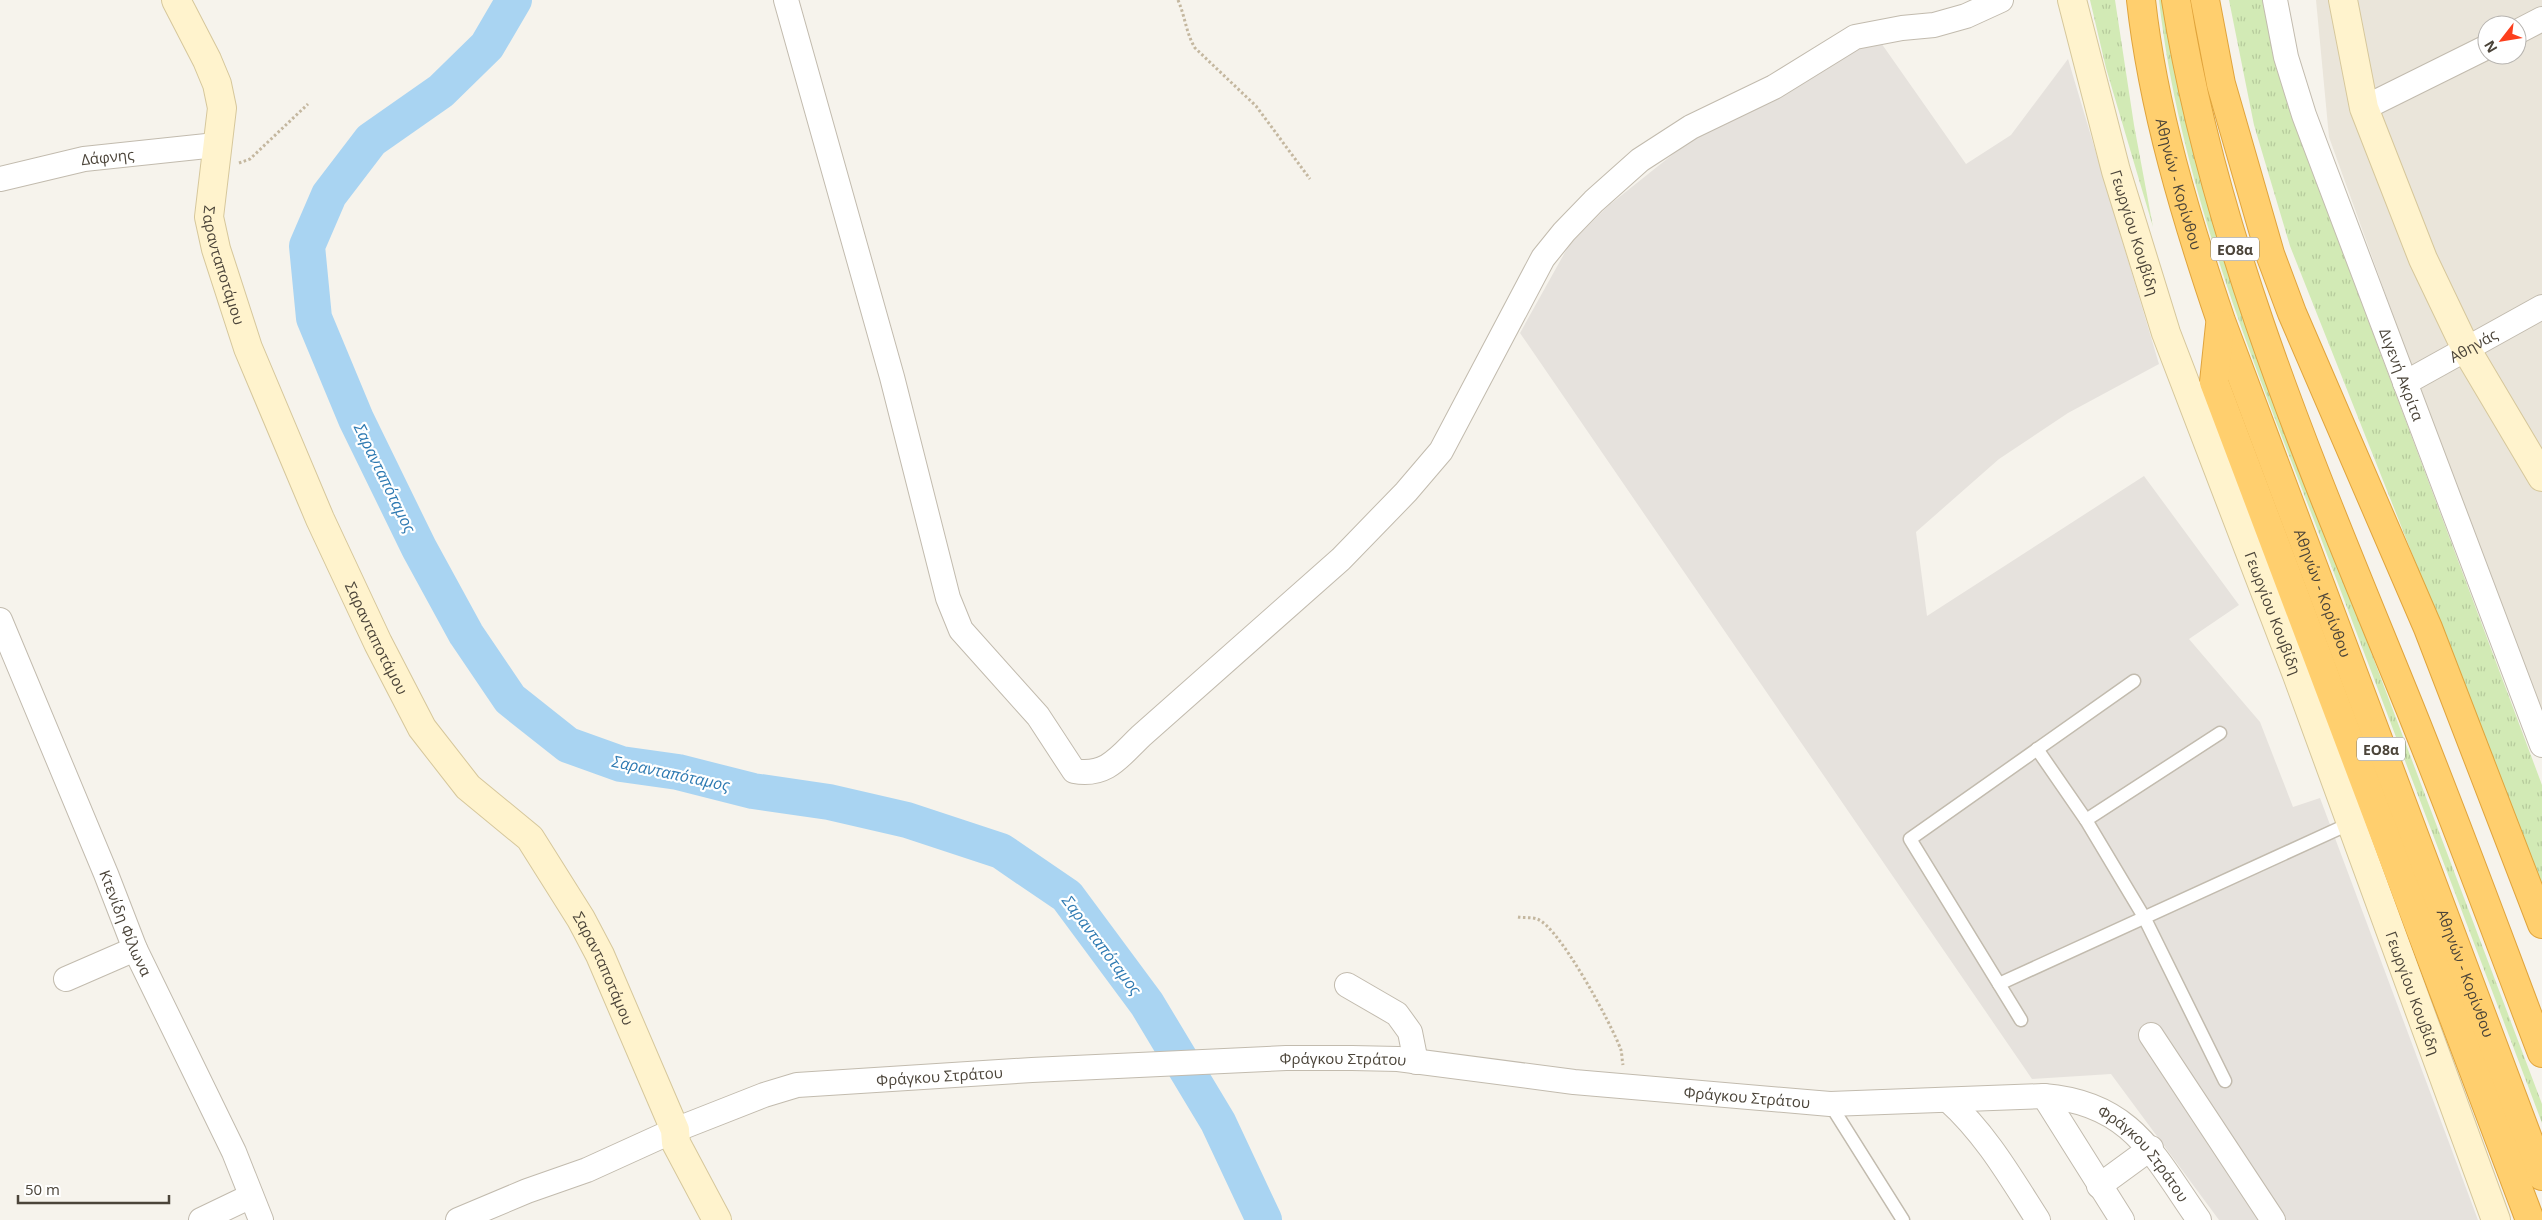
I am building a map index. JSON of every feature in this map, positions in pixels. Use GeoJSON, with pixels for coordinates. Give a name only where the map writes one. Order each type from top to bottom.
{"type":"FeatureCollection","features":[{"type":"Feature","properties":{"kind":"highway","name":"Αθηνών - Κορίνθου"},"geometry":{"type":"LineString","coordinates":[[2140,0],[2158,98],[2180,188],[2221,321],[2542,1176]]}},
{"type":"Feature","properties":{"kind":"highway","name":"ΕΟ8α"},"geometry":{"type":"LineString","coordinates":[[2176,0],[2192,90],[2212,170],[2252,300],[2321,491],[2406,699],[2542,1053]]}},
{"type":"Feature","properties":{"kind":"highway"},"geometry":{"type":"LineString","coordinates":[[2205,0],[2221,84],[2270,254],[2292,313],[2428,628],[2542,924]]}},
{"type":"Feature","properties":{"kind":"highway"},"geometry":{"type":"LineString","coordinates":[[2221,321],[2214,382],[2530,1220]]}},
{"type":"Feature","properties":{"kind":"street","name":"Σαρανταποτάμου"},"geometry":{"type":"LineString","coordinates":[[176,0],[217,84],[222,108],[220,132],[216,145],[209,217],[216,248],[248,348],[320,519],[378,642],[422,728],[468,787],[530,838],[564,891],[600,956],[675,1130],[676,1143],[717,1220]]}},
{"type":"Feature","properties":{"kind":"street"},"geometry":{"type":"LineString","coordinates":[[786,0],[889,368],[952,606],[961,630],[1038,716],[1074,771],[1087,773],[1098,772],[1111,765],[1141,736],[1341,559],[1406,492],[1441,451],[1544,258],[1564,232],[1640,160],[1691,127],[1774,87],[1855,37],[1902,28],[1934,25],[1966,16],[2001,0]]}},
{"type":"Feature","properties":{"kind":"street","name":"Γεωργίου Κουβίδη"},"geometry":{"type":"LineString","coordinates":[[2072,0],[2116,171],[2166,333],[2294,666],[2496,1220]]}},
{"type":"Feature","properties":{"kind":"street","name":"Διγενή Ακρίτα"},"geometry":{"type":"LineString","coordinates":[[2276,0],[2286,57],[2304,115],[2542,745]]}},
{"type":"Feature","properties":{"kind":"street"},"geometry":{"type":"LineString","coordinates":[[2343,0],[2364,108],[2423,258],[2466,349],[2542,477]]}},
{"type":"Feature","properties":{"kind":"street"},"geometry":{"type":"LineString","coordinates":[[2527,27],[2542,19]]}},
{"type":"Feature","properties":{"kind":"street"},"geometry":{"type":"LineString","coordinates":[[2364,108],[2477,52]]}},
{"type":"Feature","properties":{"kind":"street","name":"Δάφνης"},"geometry":{"type":"LineString","coordinates":[[0,179],[84,159],[216,145]]}},
{"type":"Feature","properties":{"kind":"street","name":"Αθηνάς"},"geometry":{"type":"LineString","coordinates":[[2405,384],[2542,307]]}},
{"type":"Feature","properties":{"kind":"street","name":"Κτενίδη Φίλωνα"},"geometry":{"type":"LineString","coordinates":[[0,620],[106,874],[135,949],[234,1152],[261,1220]]}},
{"type":"Feature","properties":{"kind":"street"},"geometry":{"type":"LineString","coordinates":[[66,979],[135,949]]}},
{"type":"Feature","properties":{"kind":"street"},"geometry":{"type":"LineString","coordinates":[[1347,985],[1397,1014],[1410,1032],[1416,1062]]}},
{"type":"Feature","properties":{"kind":"street"},"geometry":{"type":"LineString","coordinates":[[2151,1035],[2273,1220]]}},
{"type":"Feature","properties":{"kind":"street","name":"Φράγκου Στράτου"},"geometry":{"type":"LineString","coordinates":[[458,1220],[527,1191],[587,1170],[675,1130],[764,1095],[797,1085],[1116,1066],[1296,1058],[1398,1059],[1626,1087],[1830,1104],[2044,1096],[2067,1098],[2096,1106],[2129,1127],[2151,1148],[2199,1220]]}},
{"type":"Feature","properties":{"kind":"street"},"geometry":{"type":"LineString","coordinates":[[2044,1096],[2122,1220]]}},
{"type":"Feature","properties":{"kind":"street"},"geometry":{"type":"LineString","coordinates":[[1948,1100],[1967,1116],[2002,1163],[2038,1220]]}},
{"type":"Feature","properties":{"kind":"street"},"geometry":{"type":"LineString","coordinates":[[2099,1186],[2151,1148]]}},
{"type":"Feature","properties":{"kind":"street"},"geometry":{"type":"LineString","coordinates":[[201,1220],[252,1196]]}},
{"type":"Feature","properties":{"kind":"lane"},"geometry":{"type":"LineString","coordinates":[[2021,1020],[1910,839],[2134,681]]}},
{"type":"Feature","properties":{"kind":"lane"},"geometry":{"type":"LineString","coordinates":[[2086,820],[2220,733]]}},
{"type":"Feature","properties":{"kind":"lane"},"geometry":{"type":"LineString","coordinates":[[2037,749],[2086,820],[2144,916],[2225,1081]]}},
{"type":"Feature","properties":{"kind":"lane"},"geometry":{"type":"LineString","coordinates":[[1999,984],[2144,916],[2351,823]]}},
{"type":"Feature","properties":{"kind":"lane"},"geometry":{"type":"LineString","coordinates":[[1830,1104],[1903,1220]]}},
{"type":"Feature","properties":{"kind":"path"},"geometry":{"type":"LineString","coordinates":[[1178,0],[1185,16],[1188,36],[1195,48],[1256,106],[1310,179]]}},
{"type":"Feature","properties":{"kind":"path"},"geometry":{"type":"LineString","coordinates":[[213,174],[250,159],[308,104]]}},
{"type":"Feature","properties":{"kind":"path"},"geometry":{"type":"LineString","coordinates":[[1518,917],[1538,919],[1555,933],[1575,962],[1621,1050],[1626,1087]]}},
{"type":"Feature","properties":{"kind":"shaded area"},"geometry":{"type":"Polygon","coordinates":[[[2316,0],[2542,0],[2542,730],[2329,137],[2316,0]]]}},
{"type":"Feature","properties":{"kind":"shaded area"},"geometry":{"type":"Polygon","coordinates":[[[1879,40],[1966,164],[2011,135],[2068,59],[2159,364],[2068,413],[1999,459],[1916,532],[1927,616],[2144,476],[2239,605],[2189,639],[2260,722],[2293,807],[2320,798],[2478,1220],[2219,1220],[2111,1074],[2032,1079],[1520,333],[1569,245],[1608,206],[1687,143],[1737,118],[1861,46],[1879,40]]]}},
{"type":"Feature","properties":{"kind":"green space"},"geometry":{"type":"Polygon","coordinates":[[[2090,0],[2115,0],[2134,125],[2153,227],[2106,68],[2090,0]]]}},
{"type":"Feature","properties":{"kind":"green space"},"geometry":{"type":"Polygon","coordinates":[[[2159,0],[2165,0],[2270,385],[2542,1104],[2542,1123],[2270,405],[2223,273],[2202,206],[2184,138],[2169,69],[2159,0]]]}},
{"type":"Feature","properties":{"kind":"green space"},"geometry":{"type":"Polygon","coordinates":[[[2229,0],[2265,0],[2272,48],[2288,106],[2542,785],[2542,895],[2440,624],[2290,246],[2254,125],[2229,0]]]}},
{"type":"Feature","properties":{"kind":"waterway","name":"Σαρανταπόταμος"},"geometry":{"type":"LineString","coordinates":[[514,0],[487,46],[441,91],[371,140],[329,195],[307,246],[314,318],[356,419],[419,548],[466,634],[510,699],[568,745],[621,764],[678,772],[753,791],[829,802],[907,820],[1001,851],[1067,896],[1147,1004],[1218,1122],[1264,1220]]}}]}
